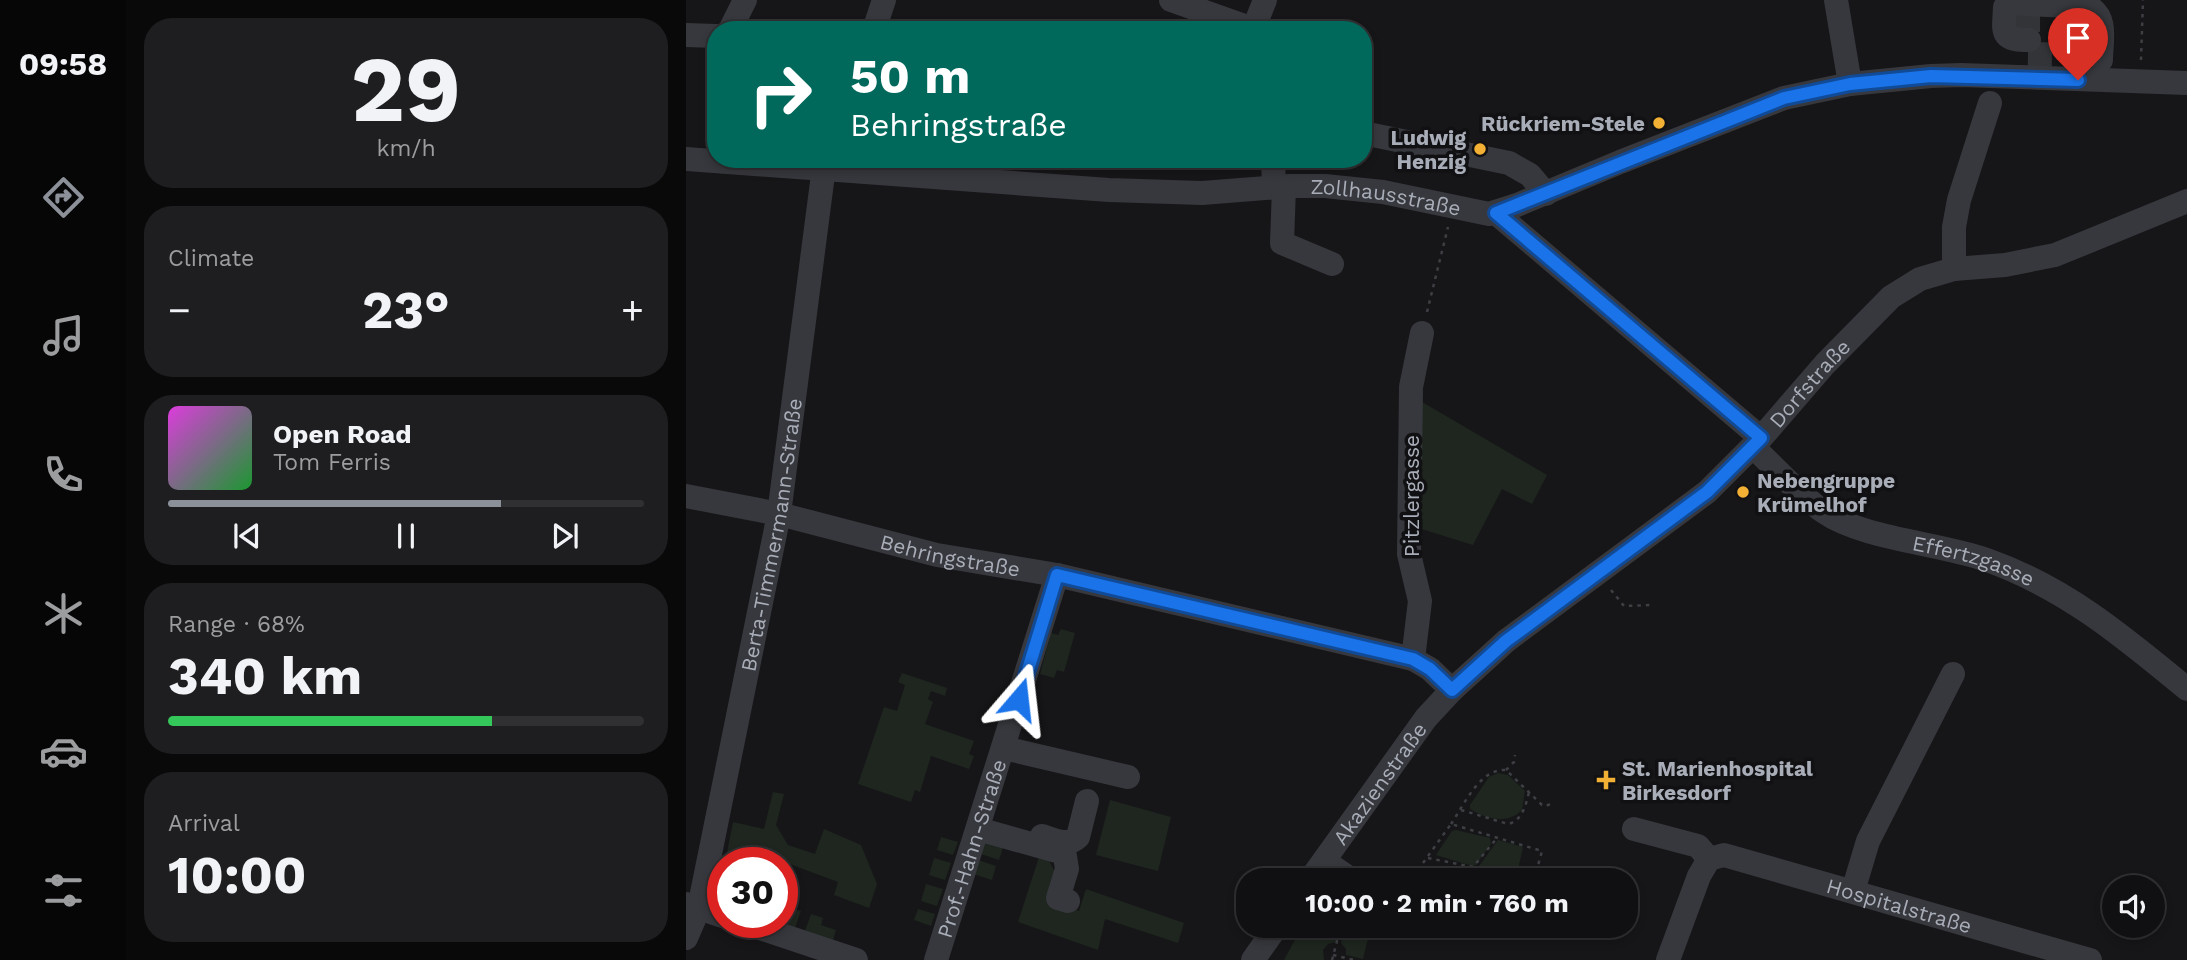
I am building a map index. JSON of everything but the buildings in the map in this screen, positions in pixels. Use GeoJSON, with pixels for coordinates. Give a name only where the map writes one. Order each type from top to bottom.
{"type":"FeatureCollection","features":[{"type":"Feature","properties":{"kind":"street"},"geometry":{"type":"LineString","coordinates":[[734,21],[745,0]]}},
{"type":"Feature","properties":{"kind":"street"},"geometry":{"type":"LineString","coordinates":[[877,21],[884,0]]}},
{"type":"Feature","properties":{"kind":"street"},"geometry":{"type":"LineString","coordinates":[[1171,0],[1230,21]]}},
{"type":"Feature","properties":{"kind":"street"},"geometry":{"type":"LineString","coordinates":[[1256,21],[1265,0]]}},
{"type":"Feature","properties":{"kind":"street"},"geometry":{"type":"LineString","coordinates":[[1836,0],[1850,84]]}},
{"type":"Feature","properties":{"kind":"street"},"geometry":{"type":"LineString","coordinates":[[2023,37],[2089,7],[2102,19],[2094,51]]}},
{"type":"Feature","properties":{"kind":"street"},"geometry":{"type":"LineString","coordinates":[[686,35],[707,36]]}},
{"type":"Feature","properties":{"kind":"street","name":"Zollhausstraße"},"geometry":{"type":"LineString","coordinates":[[872,168],[1162,192],[1227,192],[1279,187],[1363,189],[1479,213],[1496,213],[1784,98],[1850,84],[1941,75],[2187,83]]}},
{"type":"Feature","properties":{"kind":"street"},"geometry":{"type":"LineString","coordinates":[[1955,269],[1954,227],[1959,200],[1990,103]]}},
{"type":"Feature","properties":{"kind":"street"},"geometry":{"type":"LineString","coordinates":[[1372,135],[1509,163],[1530,175],[1546,194]]}},
{"type":"Feature","properties":{"kind":"street","name":"Zollhausstraße"},"geometry":{"type":"LineString","coordinates":[[686,159],[707,160]]}},
{"type":"Feature","properties":{"kind":"street","name":"Berta-Timmermann-Straße"},"geometry":{"type":"LineString","coordinates":[[686,939],[779,514],[823,168]]}},
{"type":"Feature","properties":{"kind":"street"},"geometry":{"type":"LineString","coordinates":[[1275,168],[1279,187],[1282,243],[1332,264]]}},
{"type":"Feature","properties":{"kind":"street","name":"Dorfstraße"},"geometry":{"type":"LineString","coordinates":[[1452,690],[1506,641],[1707,492],[1891,297],[1920,279],[1955,269],[2005,265],[2054,255],[2187,201]]}},
{"type":"Feature","properties":{"kind":"street","name":"Effertzgasse"},"geometry":{"type":"LineString","coordinates":[[1496,213],[1757,442],[1807,498],[1835,518],[1867,529],[1987,559],[2071,599],[2133,644],[2187,689]]}},
{"type":"Feature","properties":{"kind":"street","name":"Pitzlergasse"},"geometry":{"type":"LineString","coordinates":[[1413,659],[1420,601],[1409,554],[1411,387],[1422,333]]}},
{"type":"Feature","properties":{"kind":"street","name":"Behringstraße"},"geometry":{"type":"LineString","coordinates":[[686,496],[779,514],[937,555],[1057,575],[1413,659],[1430,669],[1452,690]]}},
{"type":"Feature","properties":{"kind":"street","name":"Prof.-Hahn-Straße"},"geometry":{"type":"LineString","coordinates":[[936,960],[1057,575]]}},
{"type":"Feature","properties":{"kind":"street"},"geometry":{"type":"LineString","coordinates":[[1853,891],[1868,841],[1953,674]]}},
{"type":"Feature","properties":{"kind":"street","name":"Akazienstraße"},"geometry":{"type":"LineString","coordinates":[[1318,868],[1404,748],[1452,690]]}},
{"type":"Feature","properties":{"kind":"street"},"geometry":{"type":"LineString","coordinates":[[1004,748],[1128,776]]}},
{"type":"Feature","properties":{"kind":"street"},"geometry":{"type":"LineString","coordinates":[[980,825],[1067,843],[1078,837],[1087,801]]}},
{"type":"Feature","properties":{"kind":"street"},"geometry":{"type":"LineString","coordinates":[[980,825],[1065,856],[1068,869],[1058,898],[1068,901]]}},
{"type":"Feature","properties":{"kind":"street"},"geometry":{"type":"LineString","coordinates":[[1634,829],[1698,846],[1709,859],[1699,876],[1668,960]]}},
{"type":"Feature","properties":{"kind":"street","name":"Hospitalstraße"},"geometry":{"type":"LineString","coordinates":[[1709,859],[1724,855],[2090,960]]}},
{"type":"Feature","properties":{"kind":"street"},"geometry":{"type":"LineString","coordinates":[[790,938],[856,960]]}},
{"type":"Feature","properties":{"kind":"street"},"geometry":{"type":"LineString","coordinates":[[1261,957],[1271,938]]}},
{"type":"Feature","properties":{"kind":"path"},"geometry":{"type":"LineString","coordinates":[[2140,81],[2143,0]]}},
{"type":"Feature","properties":{"kind":"path"},"geometry":{"type":"LineString","coordinates":[[1422,333],[1452,207]]}},
{"type":"Feature","properties":{"kind":"path"},"geometry":{"type":"LineString","coordinates":[[1598,574],[1624,606],[1652,605]]}},
{"type":"Feature","properties":{"kind":"path"},"geometry":{"type":"LineString","coordinates":[[1506,770],[1514,762],[1515,755]]}},
{"type":"Feature","properties":{"kind":"path"},"geometry":{"type":"LineString","coordinates":[[1422,868],[1420,867],[1486,775],[1498,769],[1506,770],[1542,804],[1546,806],[1552,803]]}},
{"type":"Feature","properties":{"kind":"path"},"geometry":{"type":"LineString","coordinates":[[1461,810],[1508,824],[1520,817],[1529,792]]}},
{"type":"Feature","properties":{"kind":"path"},"geometry":{"type":"LineString","coordinates":[[1451,824],[1542,851],[1537,868]]}},
{"type":"Feature","properties":{"kind":"path"},"geometry":{"type":"LineString","coordinates":[[1427,857],[1473,867],[1497,838]]}},
{"type":"Feature","properties":{"kind":"path"},"geometry":{"type":"LineString","coordinates":[[1332,960],[1338,938]]}},
{"type":"Feature","properties":{"kind":"path"},"geometry":{"type":"LineString","coordinates":[[1333,955],[1354,960]]}},
{"type":"Feature","properties":{"kind":"shaded area"},"geometry":{"type":"Polygon","coordinates":[[[1417,399],[1547,475],[1532,504],[1502,489],[1473,545],[1415,527],[1417,399]]]}},
{"type":"Feature","properties":{"kind":"shaded area"},"geometry":{"type":"Polygon","coordinates":[[[1061,629],[1075,633],[1064,672],[1057,670],[1054,678],[1040,674],[1051,633],[1058,635],[1061,629]]]}},
{"type":"Feature","properties":{"kind":"shaded area"},"geometry":{"type":"Polygon","coordinates":[[[902,673],[947,688],[945,696],[931,691],[928,699],[933,702],[925,724],[974,741],[969,754],[974,756],[969,769],[931,756],[920,792],[915,790],[911,802],[858,784],[884,707],[897,711],[905,685],[898,682],[902,673]]]}},
{"type":"Feature","properties":{"kind":"shaded area"},"geometry":{"type":"Polygon","coordinates":[[[1498,773],[1508,775],[1525,791],[1522,810],[1510,818],[1490,818],[1470,809],[1489,777],[1498,773]]]}},
{"type":"Feature","properties":{"kind":"shaded area"},"geometry":{"type":"Polygon","coordinates":[[[773,792],[784,794],[776,825],[788,845],[794,847],[728,847],[733,822],[764,829],[773,792]]]}},
{"type":"Feature","properties":{"kind":"shaded area"},"geometry":{"type":"Polygon","coordinates":[[[1110,800],[1171,817],[1158,871],[1096,855],[1110,800]]]}},
{"type":"Feature","properties":{"kind":"shaded area"},"geometry":{"type":"Polygon","coordinates":[[[824,829],[861,845],[877,884],[869,908],[834,895],[838,882],[798,867],[798,848],[815,854],[824,829]]]}},
{"type":"Feature","properties":{"kind":"shaded area"},"geometry":{"type":"Polygon","coordinates":[[[1452,831],[1490,838],[1491,844],[1476,865],[1436,855],[1452,831]]]}},
{"type":"Feature","properties":{"kind":"shaded area"},"geometry":{"type":"Polygon","coordinates":[[[941,837],[958,842],[953,855],[937,850],[941,837]]]}},
{"type":"Feature","properties":{"kind":"shaded area"},"geometry":{"type":"Polygon","coordinates":[[[986,838],[1004,844],[999,860],[981,854],[986,838]]]}},
{"type":"Feature","properties":{"kind":"shaded area"},"geometry":{"type":"Polygon","coordinates":[[[1498,840],[1523,847],[1520,868],[1478,868],[1498,840]]]}},
{"type":"Feature","properties":{"kind":"shaded area"},"geometry":{"type":"Polygon","coordinates":[[[1039,857],[1049,861],[1055,872],[1049,901],[1079,911],[1086,889],[1184,923],[1178,943],[1105,919],[1098,950],[1018,922],[1039,857]]]}},
{"type":"Feature","properties":{"kind":"shaded area"},"geometry":{"type":"Polygon","coordinates":[[[934,858],[951,863],[945,880],[929,875],[934,858]]]}},
{"type":"Feature","properties":{"kind":"shaded area"},"geometry":{"type":"Polygon","coordinates":[[[978,860],[996,866],[992,880],[973,874],[978,860]]]}},
{"type":"Feature","properties":{"kind":"shaded area"},"geometry":{"type":"Polygon","coordinates":[[[926,884],[943,889],[937,906],[921,901],[926,884]]]}},
{"type":"Feature","properties":{"kind":"shaded area"},"geometry":{"type":"Polygon","coordinates":[[[918,909],[935,914],[931,926],[914,920],[918,909]]]}},
{"type":"Feature","properties":{"kind":"shaded area"},"geometry":{"type":"Polygon","coordinates":[[[811,914],[823,918],[821,925],[836,930],[833,940],[805,931],[811,914]]]}},
{"type":"Feature","properties":{"kind":"shaded area"},"geometry":{"type":"Polygon","coordinates":[[[1296,938],[1337,938],[1336,942],[1328,944],[1323,950],[1324,960],[1284,960],[1296,938]]]}},
{"type":"Feature","properties":{"kind":"shaded area"},"geometry":{"type":"Polygon","coordinates":[[[1342,938],[1368,938],[1363,959],[1346,955],[1346,949],[1341,943],[1342,938]]]}},
{"type":"Feature","properties":{"kind":"tunnel"},"geometry":{"type":"LineString","coordinates":[[2028,12],[2028,32]]}},
{"type":"Feature","properties":{"kind":"tunnel"},"geometry":{"type":"LineString","coordinates":[[2028,54],[2084,55]]}},
{"type":"Feature","properties":{"kind":"place","name":"Rückriem-Stele"},"geometry":{"type":"Point","coordinates":[1659,123]}},
{"type":"Feature","properties":{"kind":"place","name":"Ludwig Henzig"},"geometry":{"type":"Point","coordinates":[1480,149]}},
{"type":"Feature","properties":{"kind":"place","name":"Nebengruppe Krümelhof"},"geometry":{"type":"Point","coordinates":[1743,492]}},
{"type":"Feature","properties":{"kind":"place","name":"St. Marienhospital Birkesdorf"},"geometry":{"type":"Point","coordinates":[1606,780]}},
{"type":"Feature","properties":{"kind":"route"},"geometry":{"type":"LineString","coordinates":[[1019,699],[1057,575],[1413,659],[1430,669],[1452,690],[1506,641],[1707,492],[1761,438],[1496,213],[1784,98],[1850,84],[1931,76],[2078,80]]}}]}
